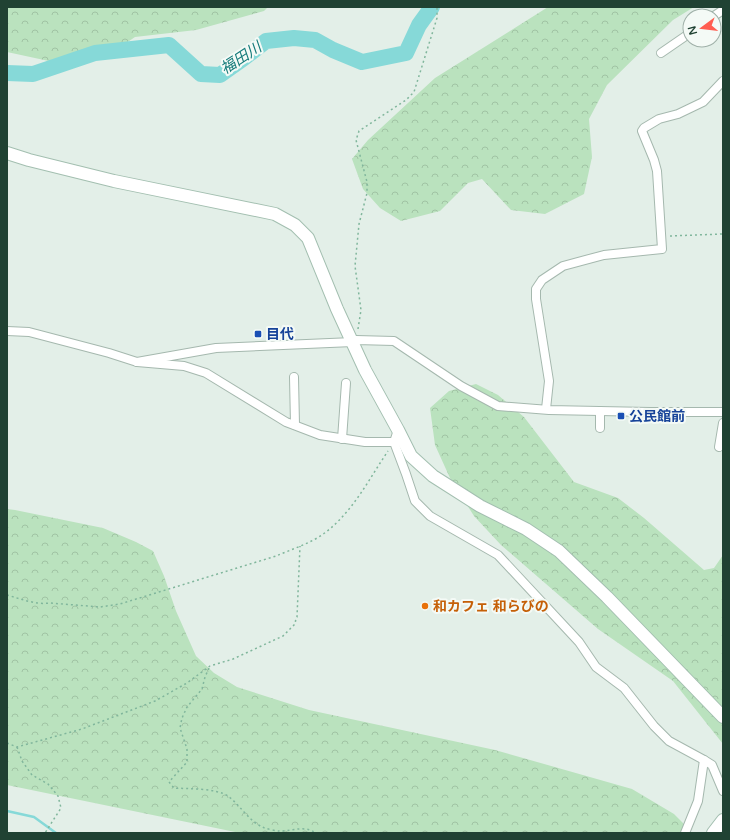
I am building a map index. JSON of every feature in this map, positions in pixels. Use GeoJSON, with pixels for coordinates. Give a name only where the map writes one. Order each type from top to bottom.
{"type":"FeatureCollection","features":[{"type":"Feature","properties":{"kind":"street"},"geometry":{"type":"LineString","coordinates":[[661,54],[682,39]]}},
{"type":"Feature","properties":{"kind":"street"},"geometry":{"type":"LineString","coordinates":[[546,410],[549,381],[536,299],[536,289],[542,280],[563,266],[604,254],[662,249],[657,171],[642,131],[644,128],[659,119],[678,114],[703,102],[723,80]]}},
{"type":"Feature","properties":{"kind":"street"},"geometry":{"type":"LineString","coordinates":[[7,153],[87,175],[275,214],[295,225],[308,238],[337,309],[354,341],[365,370],[411,456],[433,476],[480,506],[526,529],[559,551],[607,597],[723,717]]}},
{"type":"Feature","properties":{"kind":"street"},"geometry":{"type":"LineString","coordinates":[[7,331],[29,332],[137,362],[184,366],[206,373],[286,422],[320,435],[365,442],[394,442]]}},
{"type":"Feature","properties":{"kind":"street"},"geometry":{"type":"LineString","coordinates":[[137,362],[216,348],[354,341],[394,341],[461,386],[498,406],[546,410],[698,413],[723,412]]}},
{"type":"Feature","properties":{"kind":"street"},"geometry":{"type":"LineString","coordinates":[[294,377],[295,425]]}},
{"type":"Feature","properties":{"kind":"street"},"geometry":{"type":"LineString","coordinates":[[342,439],[346,383]]}},
{"type":"Feature","properties":{"kind":"street"},"geometry":{"type":"LineString","coordinates":[[600,411],[600,428]]}},
{"type":"Feature","properties":{"kind":"street"},"geometry":{"type":"LineString","coordinates":[[719,447],[723,423]]}},
{"type":"Feature","properties":{"kind":"street"},"geometry":{"type":"LineString","coordinates":[[398,430],[394,442],[415,501],[430,516],[498,555],[579,642],[596,667],[624,688],[654,726],[669,741],[712,765],[723,791]]}},
{"type":"Feature","properties":{"kind":"street"},"geometry":{"type":"LineString","coordinates":[[685,833],[698,801],[704,760]]}},
{"type":"Feature","properties":{"kind":"street"},"geometry":{"type":"LineString","coordinates":[[712,833],[723,820]]}},
{"type":"Feature","properties":{"kind":"path"},"geometry":{"type":"LineString","coordinates":[[354,341],[362,310],[355,266],[359,224],[367,193],[367,182],[356,140],[359,131],[394,108],[414,92],[437,18],[438,7]]}},
{"type":"Feature","properties":{"kind":"path"},"geometry":{"type":"LineString","coordinates":[[662,237],[723,234]]}},
{"type":"Feature","properties":{"kind":"path"},"geometry":{"type":"LineString","coordinates":[[7,595],[45,604],[100,607],[120,604],[276,556],[300,546],[325,532],[346,513],[355,503],[394,442]]}},
{"type":"Feature","properties":{"kind":"path"},"geometry":{"type":"LineString","coordinates":[[7,743],[17,747],[82,729],[155,701],[186,683],[210,666],[233,659],[283,636],[295,624],[297,617],[300,546]]}},
{"type":"Feature","properties":{"kind":"path"},"geometry":{"type":"LineString","coordinates":[[210,666],[202,689],[187,707],[182,718],[180,728],[187,749],[187,762],[169,782],[174,788],[208,790],[227,796],[247,815],[262,826],[279,831],[298,828],[311,830],[316,833]]}},
{"type":"Feature","properties":{"kind":"path"},"geometry":{"type":"LineString","coordinates":[[17,747],[22,761],[32,774],[48,784],[58,796],[62,808],[45,833]]}},
{"type":"Feature","properties":{"kind":"green space"},"geometry":{"type":"Polygon","coordinates":[[[7,7],[268,7],[264,11],[196,30],[135,37],[110,54],[58,63],[7,52],[7,7]]]}},
{"type":"Feature","properties":{"kind":"green space"},"geometry":{"type":"Polygon","coordinates":[[[548,7],[694,7],[682,8],[682,14],[673,20],[607,85],[589,119],[592,157],[584,194],[545,214],[511,210],[482,179],[468,183],[440,211],[401,221],[380,208],[363,189],[352,159],[368,140],[435,78],[548,7]]]}},
{"type":"Feature","properties":{"kind":"green space"},"geometry":{"type":"Polygon","coordinates":[[[476,384],[498,395],[524,417],[574,482],[618,498],[644,518],[704,570],[714,568],[723,555],[723,744],[673,681],[598,629],[501,545],[474,516],[450,478],[435,445],[430,408],[449,391],[476,384]]]}},
{"type":"Feature","properties":{"kind":"green space"},"geometry":{"type":"Polygon","coordinates":[[[7,509],[103,528],[153,551],[164,576],[176,611],[196,656],[214,673],[237,687],[309,710],[495,750],[632,789],[674,814],[685,825],[684,833],[240,833],[7,785],[7,509]]]}},
{"type":"Feature","properties":{"kind":"waterway","name":"福田川"},"geometry":{"type":"LineString","coordinates":[[7,73],[33,74],[95,53],[169,45],[201,74],[220,75],[266,41],[294,38],[315,40],[333,50],[362,62],[406,53],[419,25],[432,7]]}},
{"type":"Feature","properties":{"kind":"waterway"},"geometry":{"type":"LineString","coordinates":[[7,811],[34,817],[56,833]]}},
{"type":"Feature","properties":{"kind":"place","name":"目代"},"geometry":{"type":"Point","coordinates":[258,334]}},
{"type":"Feature","properties":{"kind":"place","name":"公民館前"},"geometry":{"type":"Point","coordinates":[621,416]}},
{"type":"Feature","properties":{"kind":"place","name":"和カフェ 和らびの"},"geometry":{"type":"Point","coordinates":[425,606]}}]}
